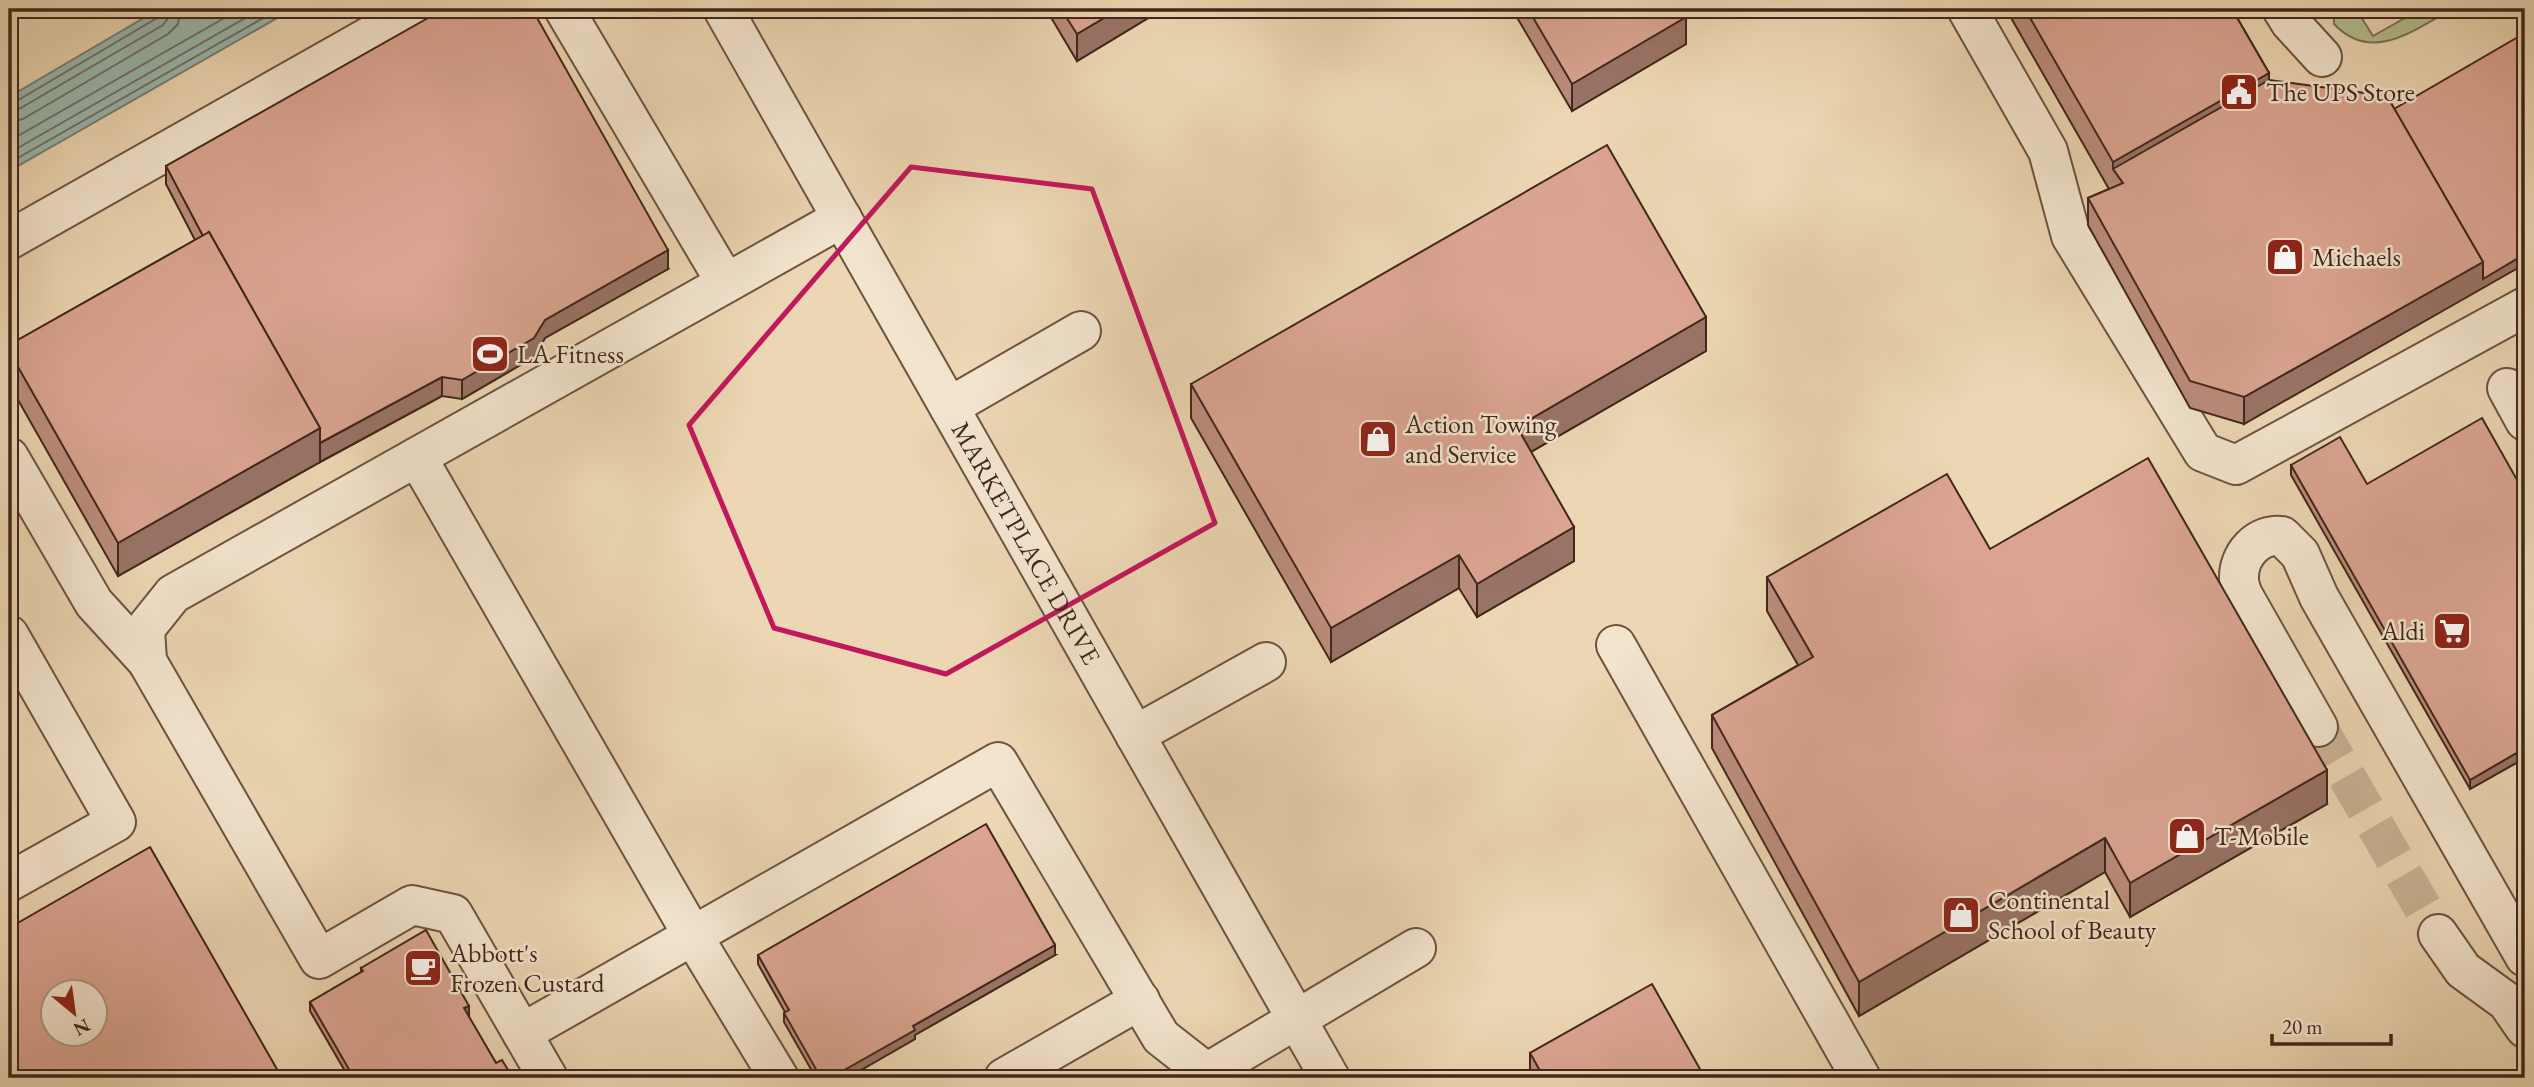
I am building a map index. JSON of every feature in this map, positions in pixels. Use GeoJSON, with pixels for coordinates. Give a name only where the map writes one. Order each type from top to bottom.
{"type":"FeatureCollection","features":[{"type":"Feature","properties":{"kind":"street"},"geometry":{"type":"LineString","coordinates":[[9,240],[418,9]]}},
{"type":"Feature","properties":{"kind":"street"},"geometry":{"type":"LineString","coordinates":[[564,9],[726,283]]}},
{"type":"Feature","properties":{"kind":"street","name":"MARKETPLACE DRIVE"},"geometry":{"type":"LineString","coordinates":[[723,9],[1330,1078]]}},
{"type":"Feature","properties":{"kind":"street"},"geometry":{"type":"LineString","coordinates":[[1967,9],[2048,151],[2071,236],[2203,452],[2236,465],[2525,307]]}},
{"type":"Feature","properties":{"kind":"street"},"geometry":{"type":"LineString","coordinates":[[2283,9],[2290,22],[2322,57]]}},
{"type":"Feature","properties":{"kind":"street"},"geometry":{"type":"LineString","coordinates":[[147,660],[145,629],[173,594],[842,218]]}},
{"type":"Feature","properties":{"kind":"street"},"geometry":{"type":"LineString","coordinates":[[949,407],[1081,331]]}},
{"type":"Feature","properties":{"kind":"street"},"geometry":{"type":"LineString","coordinates":[[2507,388],[2525,421]]}},
{"type":"Feature","properties":{"kind":"street"},"geometry":{"type":"LineString","coordinates":[[9,457],[94,603],[147,660],[319,959],[412,905],[453,915],[548,1078]]}},
{"type":"Feature","properties":{"kind":"street"},"geometry":{"type":"LineString","coordinates":[[416,457],[693,936],[779,1078]]}},
{"type":"Feature","properties":{"kind":"street"},"geometry":{"type":"LineString","coordinates":[[2318,727],[2243,595],[2239,578],[2242,560],[2253,544],[2266,537],[2282,536],[2300,554],[2319,597],[2525,957]]}},
{"type":"Feature","properties":{"kind":"street"},"geometry":{"type":"LineString","coordinates":[[9,635],[116,822],[9,882]]}},
{"type":"Feature","properties":{"kind":"street"},"geometry":{"type":"LineString","coordinates":[[1616,645],[1861,1078]]}},
{"type":"Feature","properties":{"kind":"street"},"geometry":{"type":"LineString","coordinates":[[1135,735],[1266,662]]}},
{"type":"Feature","properties":{"kind":"street"},"geometry":{"type":"LineString","coordinates":[[522,1033],[998,762],[1161,1037],[1203,1076],[1416,948]]}},
{"type":"Feature","properties":{"kind":"street"},"geometry":{"type":"LineString","coordinates":[[2438,934],[2463,970],[2507,1002],[2525,1028]]}},
{"type":"Feature","properties":{"kind":"street"},"geometry":{"type":"LineString","coordinates":[[1004,1078],[1140,1000]]}},
{"type":"Feature","properties":{"kind":"highlighted area"},"geometry":{"type":"Polygon","coordinates":[[[911,167],[1092,189],[1215,523],[946,674],[774,628],[689,425],[911,167]]]}},
{"type":"Feature","properties":{"kind":"green space"},"geometry":{"type":"Polygon","coordinates":[[[2340,9],[2356,9],[2373,36],[2421,9],[2452,9],[2408,34],[2378,42],[2348,36],[2334,24],[2334,16],[2340,9]]]}},
{"type":"Feature","properties":{"kind":"water"},"geometry":{"type":"Polygon","coordinates":[[[159,9],[293,9],[9,171],[9,97],[159,9]]]}},
{"type":"Feature","properties":{"kind":"building"},"geometry":{"type":"Polygon","coordinates":[[[444,9],[532,9],[668,250],[545,320],[534,338],[462,380],[442,377],[320,443],[320,428],[209,232],[203,236],[166,166],[444,9]]]}},
{"type":"Feature","properties":{"kind":"building"},"geometry":{"type":"Polygon","coordinates":[[[1061,9],[1119,9],[1077,34],[1061,9]]]}},
{"type":"Feature","properties":{"kind":"building"},"geometry":{"type":"Polygon","coordinates":[[[1528,9],[1681,9],[1686,17],[1572,84],[1528,9]]]}},
{"type":"Feature","properties":{"kind":"building"},"geometry":{"type":"Polygon","coordinates":[[[2025,9],[2232,9],[2269,73],[2113,162],[2025,9]]]}},
{"type":"Feature","properties":{"kind":"building"},"geometry":{"type":"Polygon","coordinates":[[[2525,33],[2525,254],[2483,279],[2483,262],[2394,109],[2525,33]]]}},
{"type":"Feature","properties":{"kind":"building","name":"Michaels"},"geometry":{"type":"Polygon","coordinates":[[[2269,80],[2387,96],[2483,262],[2244,397],[2190,381],[2088,198],[2123,183],[2113,169],[2269,80]]]}},
{"type":"Feature","properties":{"kind":"building","name":"Action Towing and Service"},"geometry":{"type":"Polygon","coordinates":[[[1607,145],[1706,317],[1517,427],[1574,527],[1477,584],[1459,555],[1331,628],[1191,384],[1607,145]]]}},
{"type":"Feature","properties":{"kind":"building"},"geometry":{"type":"Polygon","coordinates":[[[209,232],[320,428],[118,543],[9,351],[9,345],[209,232]]]}},
{"type":"Feature","properties":{"kind":"building","name":"Aldi"},"geometry":{"type":"Polygon","coordinates":[[[2482,418],[2525,494],[2525,748],[2470,780],[2291,465],[2340,437],[2367,484],[2482,418]]]}},
{"type":"Feature","properties":{"kind":"building"},"geometry":{"type":"Polygon","coordinates":[[[2148,458],[2327,770],[2130,883],[2105,838],[1859,982],[1712,715],[1813,657],[1767,577],[1947,474],[1990,549],[2148,458]]]}},
{"type":"Feature","properties":{"kind":"building"},"geometry":{"type":"Polygon","coordinates":[[[986,824],[1055,945],[913,1026],[915,1030],[830,1078],[821,1078],[784,1013],[789,1010],[758,955],[986,824]]]}},
{"type":"Feature","properties":{"kind":"building"},"geometry":{"type":"Polygon","coordinates":[[[150,847],[282,1078],[9,1078],[9,928],[150,847]]]}},
{"type":"Feature","properties":{"kind":"building"},"geometry":{"type":"Polygon","coordinates":[[[426,930],[469,1006],[464,1008],[496,1063],[502,1060],[513,1078],[354,1078],[310,1002],[426,930]]]}},
{"type":"Feature","properties":{"kind":"building"},"geometry":{"type":"Polygon","coordinates":[[[1652,984],[1705,1078],[1544,1078],[1530,1053],[1652,984]]]}},
{"type":"Feature","properties":{"kind":"tunnel"},"geometry":{"type":"LineString","coordinates":[[2318,727],[2438,934]]}},
{"type":"Feature","properties":{"kind":"place","name":"The UPS Store"},"geometry":{"type":"Point","coordinates":[2239,92]}},
{"type":"Feature","properties":{"kind":"place","name":"Michaels"},"geometry":{"type":"Point","coordinates":[2285,257]}},
{"type":"Feature","properties":{"kind":"place","name":"LA Fitness"},"geometry":{"type":"Point","coordinates":[490,354]}},
{"type":"Feature","properties":{"kind":"place","name":"Action Towing and Service"},"geometry":{"type":"Point","coordinates":[1378,439]}},
{"type":"Feature","properties":{"kind":"place","name":"Aldi"},"geometry":{"type":"Point","coordinates":[2452,631]}},
{"type":"Feature","properties":{"kind":"place","name":"T-Mobile"},"geometry":{"type":"Point","coordinates":[2187,836]}},
{"type":"Feature","properties":{"kind":"place","name":"Continental School of Beauty"},"geometry":{"type":"Point","coordinates":[1961,915]}},
{"type":"Feature","properties":{"kind":"place","name":"Abbott's Frozen Custard"},"geometry":{"type":"Point","coordinates":[423,968]}}]}
